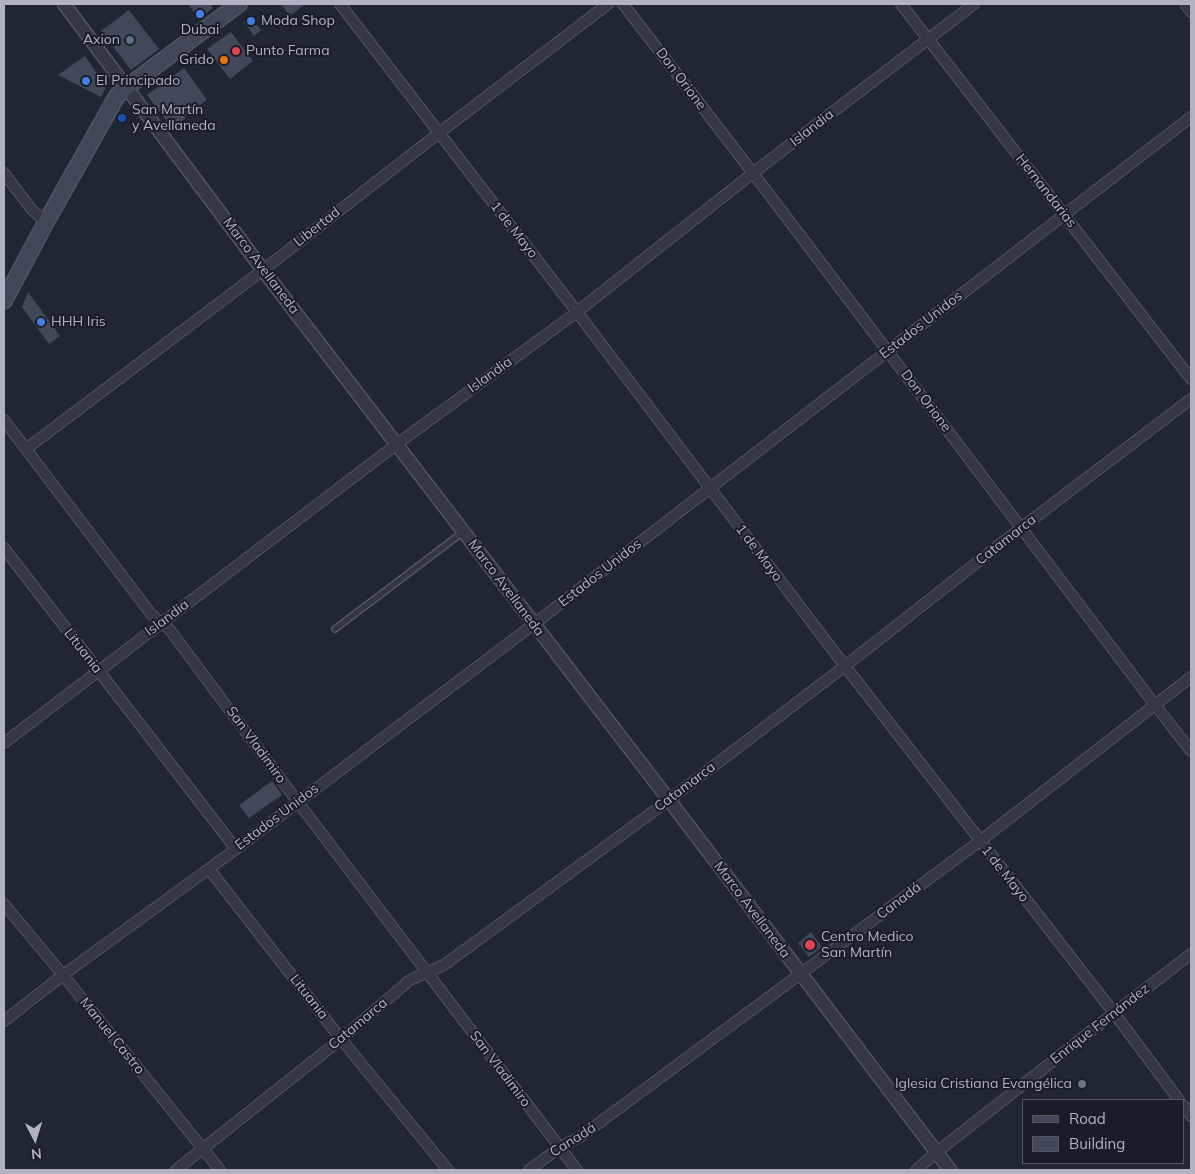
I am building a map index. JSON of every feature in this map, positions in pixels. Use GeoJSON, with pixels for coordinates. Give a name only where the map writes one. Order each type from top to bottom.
{"type":"FeatureCollection","features":[{"type":"Feature","properties":{"kind":"main road"},"geometry":{"type":"LineString","coordinates":[[4,301],[117,96],[127,86],[239,4]]}},
{"type":"Feature","properties":{"kind":"street","name":"Marco Avellaneda"},"geometry":{"type":"LineString","coordinates":[[64,4],[263,270],[950,1170]]}},
{"type":"Feature","properties":{"kind":"street","name":"1 de Mayo"},"geometry":{"type":"LineString","coordinates":[[340,4],[1178,1099]]}},
{"type":"Feature","properties":{"kind":"street","name":"Libertad"},"geometry":{"type":"LineString","coordinates":[[26,449],[263,270],[608,4]]}},
{"type":"Feature","properties":{"kind":"street","name":"Don Orione"},"geometry":{"type":"LineString","coordinates":[[623,4],[1191,751]]}},
{"type":"Feature","properties":{"kind":"street","name":"Hernandarias"},"geometry":{"type":"LineString","coordinates":[[901,4],[1191,379]]}},
{"type":"Feature","properties":{"kind":"street","name":"Islandia"},"geometry":{"type":"LineString","coordinates":[[4,743],[397,444],[577,312],[753,173],[974,4]]}},
{"type":"Feature","properties":{"kind":"street"},"geometry":{"type":"LineString","coordinates":[[1185,4],[1191,12]]}},
{"type":"Feature","properties":{"kind":"street","name":"Estados Unidos"},"geometry":{"type":"LineString","coordinates":[[4,1021],[534,624],[1191,118]]}},
{"type":"Feature","properties":{"kind":"street"},"geometry":{"type":"LineString","coordinates":[[4,173],[32,210],[46,222]]}},
{"type":"Feature","properties":{"kind":"street","name":"Catamarca"},"geometry":{"type":"LineString","coordinates":[[176,1170],[341,1038],[410,980],[444,965],[669,800],[846,666],[1021,528],[1191,399]]}},
{"type":"Feature","properties":{"kind":"street","name":"San Vladimiro"},"geometry":{"type":"LineString","coordinates":[[4,420],[151,614],[170,630],[297,801],[577,1170]]}},
{"type":"Feature","properties":{"kind":"street","name":"Lituania"},"geometry":{"type":"LineString","coordinates":[[4,548],[236,848]]}},
{"type":"Feature","properties":{"kind":"street","name":"Canadá"},"geometry":{"type":"LineString","coordinates":[[529,1170],[559,1148],[580,1137],[980,841],[1191,677]]}},
{"type":"Feature","properties":{"kind":"street","name":"Lituania"},"geometry":{"type":"LineString","coordinates":[[209,869],[341,1038],[448,1170]]}},
{"type":"Feature","properties":{"kind":"street","name":"Manuel Castro"},"geometry":{"type":"LineString","coordinates":[[4,904],[220,1170]]}},
{"type":"Feature","properties":{"kind":"street","name":"Enrique Fernández"},"geometry":{"type":"LineString","coordinates":[[916,1170],[1191,954]]}},
{"type":"Feature","properties":{"kind":"lane"},"geometry":{"type":"LineString","coordinates":[[335,629],[463,531]]}},
{"type":"Feature","properties":{"kind":"building"},"geometry":{"type":"Polygon","coordinates":[[[188,4],[210,4],[213,8],[199,19],[188,4]]]}},
{"type":"Feature","properties":{"kind":"building"},"geometry":{"type":"Polygon","coordinates":[[[281,4],[303,4],[304,5],[290,16],[281,4]]]}},
{"type":"Feature","properties":{"kind":"building","name":"Axion"},"geometry":{"type":"Polygon","coordinates":[[[129,10],[159,49],[131,70],[101,31],[129,10]]]}},
{"type":"Feature","properties":{"kind":"building"},"geometry":{"type":"Polygon","coordinates":[[[250,17],[261,30],[254,36],[244,22],[250,17]]]}},
{"type":"Feature","properties":{"kind":"building"},"geometry":{"type":"Polygon","coordinates":[[[231,32],[253,61],[230,79],[207,49],[231,32]]]}},
{"type":"Feature","properties":{"kind":"building","name":"El Principado"},"geometry":{"type":"Polygon","coordinates":[[[85,56],[106,87],[101,97],[58,75],[85,56]]]}},
{"type":"Feature","properties":{"kind":"building"},"geometry":{"type":"Polygon","coordinates":[[[184,68],[207,100],[172,128],[147,95],[184,68]]]}},
{"type":"Feature","properties":{"kind":"building","name":"HHH Iris"},"geometry":{"type":"Polygon","coordinates":[[[28,292],[60,336],[49,344],[22,307],[28,292]]]}},
{"type":"Feature","properties":{"kind":"building"},"geometry":{"type":"Polygon","coordinates":[[[272,781],[282,795],[249,818],[239,805],[272,781]]]}},
{"type":"Feature","properties":{"kind":"building","name":"Centro Medico San Martín"},"geometry":{"type":"Polygon","coordinates":[[[811,932],[822,947],[809,957],[798,943],[811,932]]]}},
{"type":"Feature","properties":{"kind":"place","name":"Dubai"},"geometry":{"type":"Point","coordinates":[200,14]}},
{"type":"Feature","properties":{"kind":"place","name":"Moda Shop"},"geometry":{"type":"Point","coordinates":[251,21]}},
{"type":"Feature","properties":{"kind":"place","name":"Axion"},"geometry":{"type":"Point","coordinates":[130,40]}},
{"type":"Feature","properties":{"kind":"place","name":"Punto Farma"},"geometry":{"type":"Point","coordinates":[236,51]}},
{"type":"Feature","properties":{"kind":"place","name":"Grido"},"geometry":{"type":"Point","coordinates":[224,60]}},
{"type":"Feature","properties":{"kind":"place","name":"El Principado"},"geometry":{"type":"Point","coordinates":[86,81]}},
{"type":"Feature","properties":{"kind":"place","name":"San Martín y Avellaneda"},"geometry":{"type":"Point","coordinates":[122,118]}},
{"type":"Feature","properties":{"kind":"place","name":"HHH Iris"},"geometry":{"type":"Point","coordinates":[41,322]}},
{"type":"Feature","properties":{"kind":"place","name":"Centro Medico San Martín"},"geometry":{"type":"Point","coordinates":[810,945]}},
{"type":"Feature","properties":{"kind":"place","name":"Iglesia Cristiana Evangélica"},"geometry":{"type":"Point","coordinates":[1082,1084]}}]}
